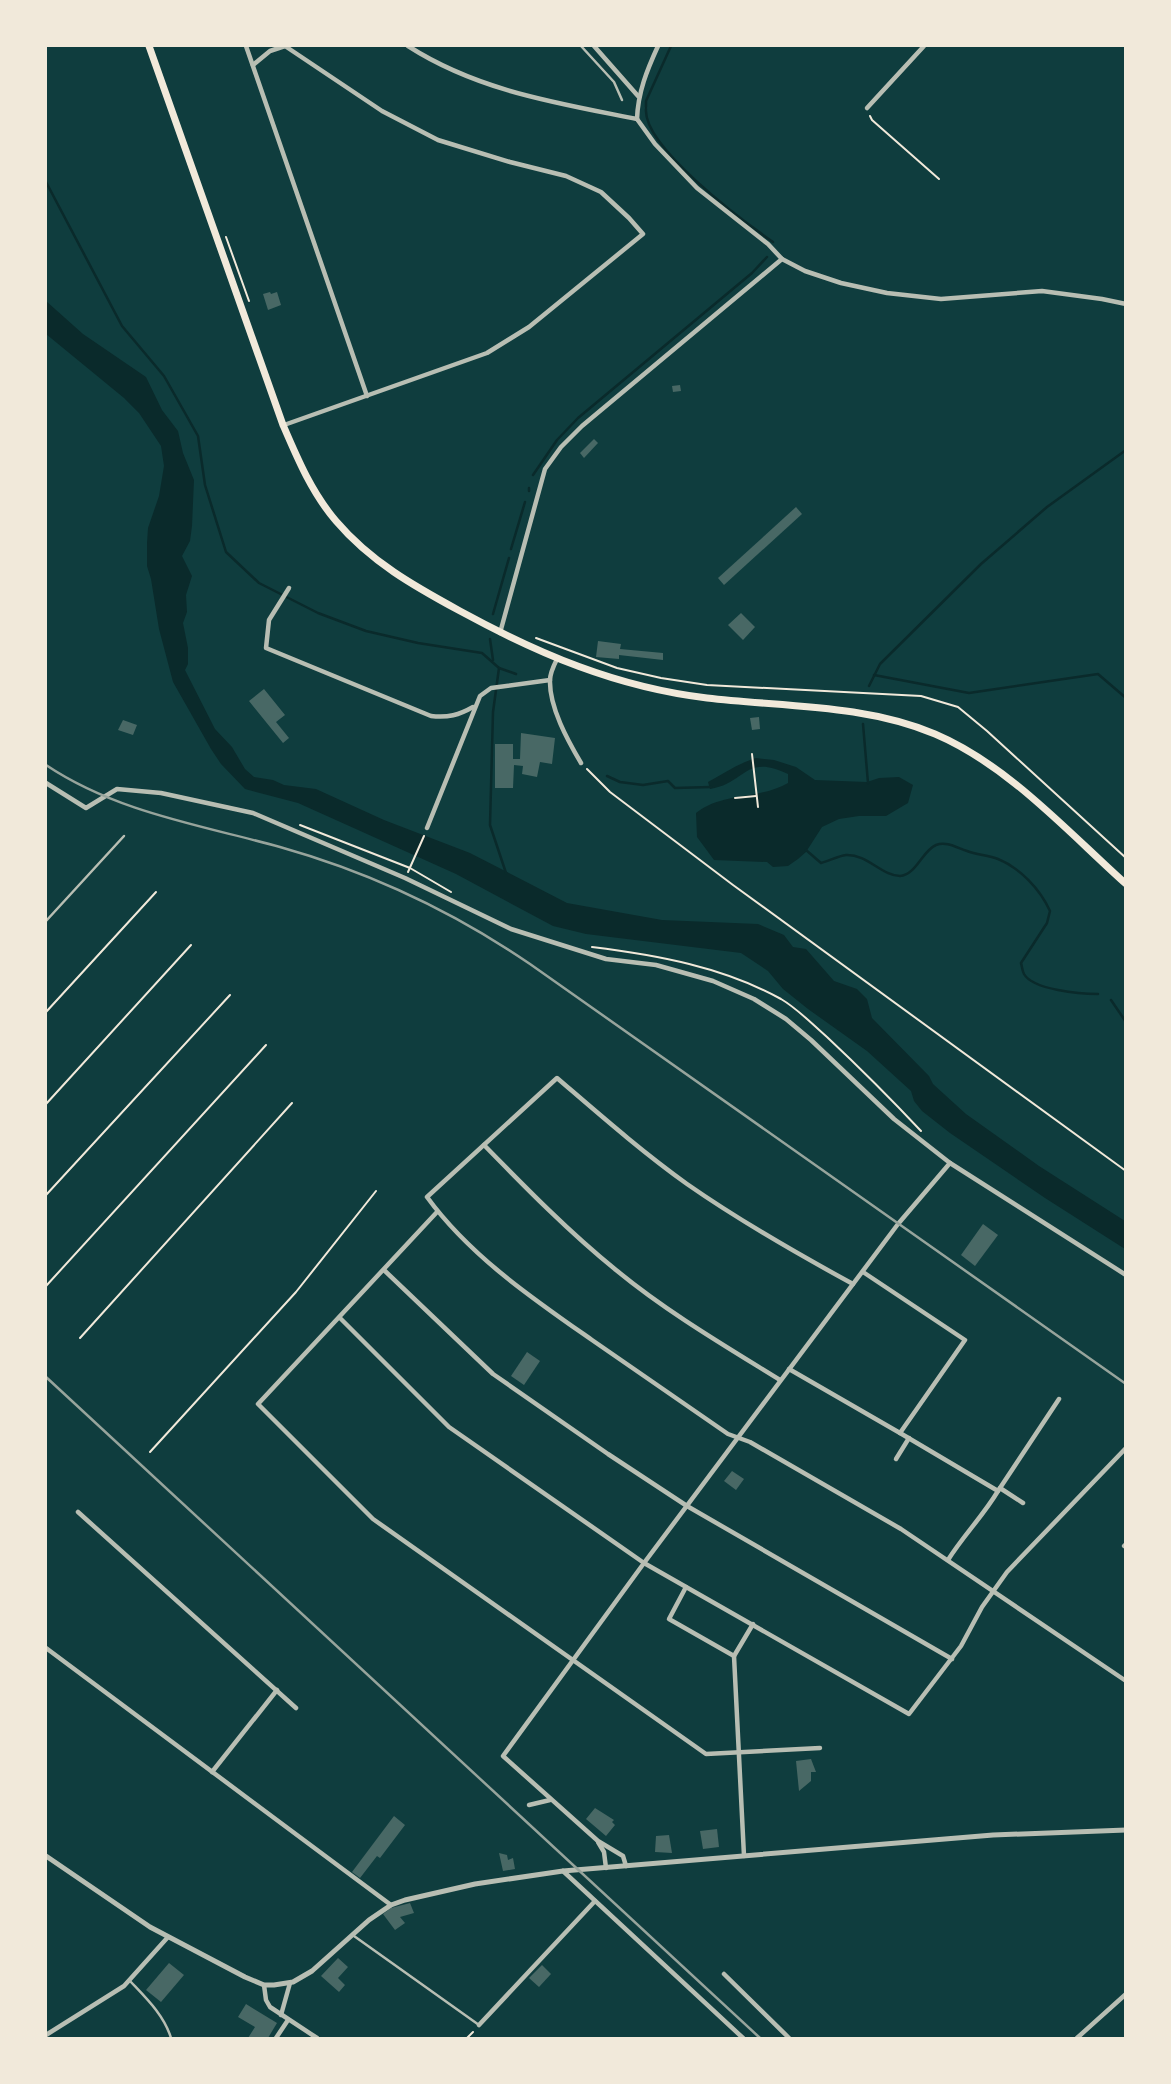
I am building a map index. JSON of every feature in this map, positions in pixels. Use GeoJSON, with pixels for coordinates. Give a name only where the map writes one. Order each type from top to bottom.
{"type":"FeatureCollection","features":[{"type":"Feature","properties":{"kind":"main road"},"geometry":{"type":"LineString","coordinates":[[149,46],[283,425],[308,481],[336,521],[377,561],[406,582],[500,633],[557,659],[613,680],[707,698],[862,712],[938,736],[1007,776],[1125,884]]}},
{"type":"Feature","properties":{"kind":"street"},"geometry":{"type":"LineString","coordinates":[[246,46],[367,397]]}},
{"type":"Feature","properties":{"kind":"street"},"geometry":{"type":"LineString","coordinates":[[253,65],[270,51],[285,46],[382,110],[428,135],[462,148],[566,176],[601,192],[643,234],[508,342],[487,353],[283,425]]}},
{"type":"Feature","properties":{"kind":"street"},"geometry":{"type":"LineString","coordinates":[[408,46],[457,74],[508,92],[638,119]]}},
{"type":"Feature","properties":{"kind":"street"},"geometry":{"type":"LineString","coordinates":[[594,46],[639,96]]}},
{"type":"Feature","properties":{"kind":"street"},"geometry":{"type":"LineString","coordinates":[[658,46],[646,70],[639,96],[638,119],[655,145],[697,188],[768,243],[792,266],[841,283],[887,293],[942,299],[1042,291],[1125,304]]}},
{"type":"Feature","properties":{"kind":"street"},"geometry":{"type":"LineString","coordinates":[[867,108],[925,46]]}},
{"type":"Feature","properties":{"kind":"street"},"geometry":{"type":"LineString","coordinates":[[500,633],[536,496],[545,469],[561,447],[582,426],[782,259]]}},
{"type":"Feature","properties":{"kind":"street"},"geometry":{"type":"LineString","coordinates":[[289,588],[270,620],[266,648],[431,716],[447,718],[473,707]]}},
{"type":"Feature","properties":{"kind":"street"},"geometry":{"type":"LineString","coordinates":[[557,659],[550,680],[563,730],[582,763]]}},
{"type":"Feature","properties":{"kind":"street"},"geometry":{"type":"LineString","coordinates":[[427,828],[473,707],[480,696],[491,688],[550,680]]}},
{"type":"Feature","properties":{"kind":"street"},"geometry":{"type":"LineString","coordinates":[[46,783],[86,808],[117,789],[161,793],[253,813],[405,878],[511,929],[606,958],[656,965],[713,981],[754,999],[811,1040],[894,1119],[950,1163],[1125,1275]]}},
{"type":"Feature","properties":{"kind":"street"},"geometry":{"type":"LineString","coordinates":[[853,1284],[744,1222],[686,1183],[639,1148],[556,1078],[427,1197],[469,1246],[552,1312],[727,1434],[750,1442],[901,1529],[1125,1681]]}},
{"type":"Feature","properties":{"kind":"street"},"geometry":{"type":"LineString","coordinates":[[484,1145],[555,1216],[617,1271],[706,1334],[780,1380]]}},
{"type":"Feature","properties":{"kind":"street"},"geometry":{"type":"LineString","coordinates":[[626,1866],[623,1856],[598,1841],[503,1756],[780,1380],[898,1224],[950,1163]]}},
{"type":"Feature","properties":{"kind":"street"},"geometry":{"type":"LineString","coordinates":[[438,1212],[258,1404],[373,1519],[706,1754],[820,1748]]}},
{"type":"Feature","properties":{"kind":"street"},"geometry":{"type":"LineString","coordinates":[[384,1269],[493,1374],[687,1506],[952,1659]]}},
{"type":"Feature","properties":{"kind":"street"},"geometry":{"type":"LineString","coordinates":[[863,1272],[965,1340],[900,1433]]}},
{"type":"Feature","properties":{"kind":"street"},"geometry":{"type":"LineString","coordinates":[[340,1318],[449,1427],[644,1563],[909,1714],[952,1659],[1007,1572],[1125,1448]]}},
{"type":"Feature","properties":{"kind":"street"},"geometry":{"type":"LineString","coordinates":[[789,1369],[1023,1503]]}},
{"type":"Feature","properties":{"kind":"street"},"geometry":{"type":"LineString","coordinates":[[948,1560],[965,1535],[982,1517],[1059,1399]]}},
{"type":"Feature","properties":{"kind":"street"},"geometry":{"type":"LineString","coordinates":[[896,1459],[909,1438]]}},
{"type":"Feature","properties":{"kind":"street"},"geometry":{"type":"LineString","coordinates":[[78,1512],[296,1707]]}},
{"type":"Feature","properties":{"kind":"street"},"geometry":{"type":"LineString","coordinates":[[686,1587],[669,1619],[734,1656]]}},
{"type":"Feature","properties":{"kind":"street"},"geometry":{"type":"LineString","coordinates":[[744,1856],[734,1656],[753,1624]]}},
{"type":"Feature","properties":{"kind":"street"},"geometry":{"type":"LineString","coordinates":[[46,1648],[391,1905]]}},
{"type":"Feature","properties":{"kind":"street"},"geometry":{"type":"LineString","coordinates":[[212,1772],[277,1690]]}},
{"type":"Feature","properties":{"kind":"street"},"geometry":{"type":"LineString","coordinates":[[529,1804],[551,1800]]}},
{"type":"Feature","properties":{"kind":"street"},"geometry":{"type":"LineString","coordinates":[[46,1856],[168,1937],[264,1985],[290,1983],[312,1971],[391,1905],[435,1892],[563,1871],[993,1835],[1125,1830]]}},
{"type":"Feature","properties":{"kind":"street"},"geometry":{"type":"LineString","coordinates":[[598,1841],[604,1852],[606,1868]]}},
{"type":"Feature","properties":{"kind":"street"},"geometry":{"type":"LineString","coordinates":[[563,1871],[743,2039]]}},
{"type":"Feature","properties":{"kind":"street"},"geometry":{"type":"LineString","coordinates":[[480,2025],[595,1901]]}},
{"type":"Feature","properties":{"kind":"street"},"geometry":{"type":"LineString","coordinates":[[46,2035],[130,1981],[168,1937]]}},
{"type":"Feature","properties":{"kind":"street"},"geometry":{"type":"LineString","coordinates":[[724,1974],[789,2039]]}},
{"type":"Feature","properties":{"kind":"street"},"geometry":{"type":"LineString","coordinates":[[281,2015],[290,1983]]}},
{"type":"Feature","properties":{"kind":"street"},"geometry":{"type":"LineString","coordinates":[[264,1985],[267,2004],[317,2039]]}},
{"type":"Feature","properties":{"kind":"street"},"geometry":{"type":"LineString","coordinates":[[1077,2039],[1125,1994]]}},
{"type":"Feature","properties":{"kind":"street"},"geometry":{"type":"LineString","coordinates":[[276,2039],[288,2020]]}},
{"type":"Feature","properties":{"kind":"lane"},"geometry":{"type":"LineString","coordinates":[[581,46],[614,82],[622,100]]}},
{"type":"Feature","properties":{"kind":"lane"},"geometry":{"type":"LineString","coordinates":[[46,921],[124,836]]}},
{"type":"Feature","properties":{"kind":"lane"},"geometry":{"type":"LineString","coordinates":[[352,1935],[480,2025]]}},
{"type":"Feature","properties":{"kind":"lane"},"geometry":{"type":"LineString","coordinates":[[130,1981],[153,2006],[171,2039]]}},
{"type":"Feature","properties":{"kind":"path"},"geometry":{"type":"LineString","coordinates":[[867,108],[872,120],[939,179]]}},
{"type":"Feature","properties":{"kind":"path"},"geometry":{"type":"LineString","coordinates":[[221,228],[231,248],[251,310]]}},
{"type":"Feature","properties":{"kind":"path"},"geometry":{"type":"LineString","coordinates":[[532,637],[617,668],[661,678],[707,684],[920,696],[958,707],[988,731],[1125,858]]}},
{"type":"Feature","properties":{"kind":"path"},"geometry":{"type":"LineString","coordinates":[[752,754],[758,807]]}},
{"type":"Feature","properties":{"kind":"path"},"geometry":{"type":"LineString","coordinates":[[582,763],[610,792],[733,886],[1125,1171]]}},
{"type":"Feature","properties":{"kind":"path"},"geometry":{"type":"LineString","coordinates":[[735,798],[757,796]]}},
{"type":"Feature","properties":{"kind":"path"},"geometry":{"type":"LineString","coordinates":[[298,824],[410,868],[453,892]]}},
{"type":"Feature","properties":{"kind":"path"},"geometry":{"type":"LineString","coordinates":[[410,868],[427,828]]}},
{"type":"Feature","properties":{"kind":"path"},"geometry":{"type":"LineString","coordinates":[[46,1012],[156,892]]}},
{"type":"Feature","properties":{"kind":"path"},"geometry":{"type":"LineString","coordinates":[[46,1104],[191,945]]}},
{"type":"Feature","properties":{"kind":"path"},"geometry":{"type":"LineString","coordinates":[[583,945],[680,961],[744,982],[783,1000],[836,1046],[928,1138]]}},
{"type":"Feature","properties":{"kind":"path"},"geometry":{"type":"LineString","coordinates":[[46,1195],[230,995]]}},
{"type":"Feature","properties":{"kind":"path"},"geometry":{"type":"LineString","coordinates":[[46,1286],[266,1045]]}},
{"type":"Feature","properties":{"kind":"path"},"geometry":{"type":"LineString","coordinates":[[80,1338],[292,1103]]}},
{"type":"Feature","properties":{"kind":"path"},"geometry":{"type":"LineString","coordinates":[[150,1452],[296,1292],[376,1191]]}},
{"type":"Feature","properties":{"kind":"path"},"geometry":{"type":"LineString","coordinates":[[467,2039],[480,2025]]}},
{"type":"Feature","properties":{"kind":"water"},"geometry":{"type":"Polygon","coordinates":[[[46,301],[83,334],[146,377],[162,410],[178,431],[194,480],[190,541],[182,556],[192,576],[186,595],[187,612],[183,623],[188,648],[188,664],[185,670],[215,729],[254,777],[284,785],[316,789],[384,820],[470,853],[567,903],[662,920],[758,924],[784,935],[793,947],[806,949],[834,981],[857,989],[867,999],[872,1018],[929,1076],[933,1084],[966,1114],[1039,1166],[1125,1221],[1125,1249],[950,1133],[922,1111],[914,1101],[911,1091],[867,1051],[808,1009],[783,989],[768,971],[741,953],[586,934],[553,926],[456,874],[298,803],[245,789],[221,764],[173,682],[159,629],[147,566],[147,543],[148,528],[159,496],[164,466],[161,446],[139,413],[124,398],[46,334],[46,301]]]}},
{"type":"Feature","properties":{"kind":"water"},"geometry":{"type":"Polygon","coordinates":[[[756,758],[796,767],[815,780],[867,782],[899,777],[913,785],[908,803],[886,816],[839,819],[822,827],[806,852],[788,866],[773,867],[767,862],[714,860],[697,837],[696,813],[718,802],[765,792],[788,783],[788,774],[763,767],[746,771],[722,786],[710,789],[708,782],[756,758]]]}},
{"type":"Feature","properties":{"kind":"building"},"geometry":{"type":"Polygon","coordinates":[[[277,292],[281,305],[268,310],[263,294],[277,292]]]}},
{"type":"Feature","properties":{"kind":"building"},"geometry":{"type":"Polygon","coordinates":[[[680,385],[681,391],[673,392],[672,386],[680,385]]]}},
{"type":"Feature","properties":{"kind":"building"},"geometry":{"type":"Polygon","coordinates":[[[594,439],[598,443],[584,458],[580,453],[594,439]]]}},
{"type":"Feature","properties":{"kind":"building"},"geometry":{"type":"Polygon","coordinates":[[[796,507],[802,514],[724,585],[718,578],[796,507]]]}},
{"type":"Feature","properties":{"kind":"building"},"geometry":{"type":"Polygon","coordinates":[[[741,613],[755,627],[743,640],[728,625],[741,613]]]}},
{"type":"Feature","properties":{"kind":"building"},"geometry":{"type":"Polygon","coordinates":[[[598,641],[621,644],[620,649],[663,653],[663,660],[619,655],[619,659],[596,657],[598,641]]]}},
{"type":"Feature","properties":{"kind":"building"},"geometry":{"type":"Polygon","coordinates":[[[264,689],[285,715],[276,722],[289,738],[283,743],[249,701],[264,689]]]}},
{"type":"Feature","properties":{"kind":"building"},"geometry":{"type":"Polygon","coordinates":[[[759,717],[760,729],[752,730],[750,718],[759,717]]]}},
{"type":"Feature","properties":{"kind":"building"},"geometry":{"type":"Polygon","coordinates":[[[123,720],[137,725],[133,735],[118,730],[123,720]]]}},
{"type":"Feature","properties":{"kind":"building"},"geometry":{"type":"Polygon","coordinates":[[[521,733],[555,738],[552,764],[540,762],[537,777],[522,774],[523,766],[514,765],[513,788],[495,788],[495,744],[513,744],[513,759],[520,759],[521,733]]]}},
{"type":"Feature","properties":{"kind":"building"},"geometry":{"type":"Polygon","coordinates":[[[983,1224],[998,1235],[975,1266],[961,1255],[983,1224]]]}},
{"type":"Feature","properties":{"kind":"building"},"geometry":{"type":"Polygon","coordinates":[[[527,1352],[540,1361],[524,1385],[511,1376],[527,1352]]]}},
{"type":"Feature","properties":{"kind":"building"},"geometry":{"type":"Polygon","coordinates":[[[732,1471],[744,1479],[736,1490],[724,1481],[732,1471]]]}},
{"type":"Feature","properties":{"kind":"building"},"geometry":{"type":"Polygon","coordinates":[[[811,1759],[816,1772],[811,1772],[811,1781],[799,1791],[796,1761],[811,1759]]]}},
{"type":"Feature","properties":{"kind":"building"},"geometry":{"type":"Polygon","coordinates":[[[595,1808],[614,1820],[612,1822],[615,1825],[606,1836],[586,1819],[595,1808]]]}},
{"type":"Feature","properties":{"kind":"building"},"geometry":{"type":"Polygon","coordinates":[[[394,1816],[405,1825],[380,1858],[377,1856],[360,1878],[352,1872],[394,1816]]]}},
{"type":"Feature","properties":{"kind":"building"},"geometry":{"type":"Polygon","coordinates":[[[717,1829],[719,1847],[703,1849],[700,1831],[717,1829]]]}},
{"type":"Feature","properties":{"kind":"building"},"geometry":{"type":"Polygon","coordinates":[[[669,1835],[672,1853],[655,1852],[656,1836],[669,1835]]]}},
{"type":"Feature","properties":{"kind":"building"},"geometry":{"type":"Polygon","coordinates":[[[499,1853],[507,1855],[508,1860],[513,1858],[515,1869],[503,1871],[499,1853]]]}},
{"type":"Feature","properties":{"kind":"building"},"geometry":{"type":"Polygon","coordinates":[[[410,1903],[414,1913],[400,1917],[405,1923],[395,1930],[383,1914],[391,1908],[410,1903]]]}},
{"type":"Feature","properties":{"kind":"building"},"geometry":{"type":"Polygon","coordinates":[[[338,1958],[348,1967],[338,1978],[345,1985],[339,1992],[321,1976],[338,1958]]]}},
{"type":"Feature","properties":{"kind":"building"},"geometry":{"type":"Polygon","coordinates":[[[169,1963],[184,1975],[161,2002],[146,1990],[169,1963]]]}},
{"type":"Feature","properties":{"kind":"building"},"geometry":{"type":"Polygon","coordinates":[[[542,1965],[551,1974],[539,1987],[529,1978],[542,1965]]]}},
{"type":"Feature","properties":{"kind":"building"},"geometry":{"type":"Polygon","coordinates":[[[246,2004],[277,2023],[268,2038],[248,2038],[255,2027],[238,2017],[246,2004]]]}},
{"type":"Feature","properties":{"kind":"waterway"},"geometry":{"type":"LineString","coordinates":[[646,107],[646,101],[671,46]]}},
{"type":"Feature","properties":{"kind":"waterway"},"geometry":{"type":"LineString","coordinates":[[646,109],[649,125],[677,162],[719,201],[773,242]]}},
{"type":"Feature","properties":{"kind":"waterway"},"geometry":{"type":"LineString","coordinates":[[46,182],[122,326],[164,376],[198,436],[205,485],[226,552],[259,583],[318,613],[366,631],[418,643],[482,653],[499,668],[493,712],[490,825],[506,873]]}},
{"type":"Feature","properties":{"kind":"waterway"},"geometry":{"type":"LineString","coordinates":[[533,475],[557,440],[578,418],[752,273],[767,257]]}},
{"type":"Feature","properties":{"kind":"waterway"},"geometry":{"type":"LineString","coordinates":[[869,686],[880,664],[981,564],[1047,507],[1126,450]]}},
{"type":"Feature","properties":{"kind":"waterway"},"geometry":{"type":"LineString","coordinates":[[511,549],[525,502]]}},
{"type":"Feature","properties":{"kind":"waterway"},"geometry":{"type":"LineString","coordinates":[[493,614],[509,558]]}},
{"type":"Feature","properties":{"kind":"waterway"},"geometry":{"type":"LineString","coordinates":[[490,639],[493,660]]}},
{"type":"Feature","properties":{"kind":"waterway"},"geometry":{"type":"LineString","coordinates":[[499,668],[516,674]]}},
{"type":"Feature","properties":{"kind":"waterway"},"geometry":{"type":"LineString","coordinates":[[874,675],[969,693],[1098,674],[1126,698]]}},
{"type":"Feature","properties":{"kind":"waterway"},"geometry":{"type":"LineString","coordinates":[[863,724],[868,783]]}},
{"type":"Feature","properties":{"kind":"waterway"},"geometry":{"type":"LineString","coordinates":[[607,776],[620,782],[643,785],[668,781],[675,788],[711,787]]}},
{"type":"Feature","properties":{"kind":"waterway"},"geometry":{"type":"LineString","coordinates":[[806,850],[821,863],[846,855],[854,856],[887,873],[900,876],[910,872],[931,848],[940,844],[952,845],[1006,863],[1028,880],[1050,911],[1047,923],[1021,963],[1024,974],[1037,984],[1047,987],[1098,994]]}},
{"type":"Feature","properties":{"kind":"waterway"},"geometry":{"type":"LineString","coordinates":[[1111,1000],[1126,1022]]}},
{"type":"Feature","properties":{"kind":"railway"},"geometry":{"type":"LineString","coordinates":[[46,765],[101,795],[130,806],[280,847],[378,881],[471,927],[530,964],[1126,1384]]}},
{"type":"Feature","properties":{"kind":"railway"},"geometry":{"type":"LineString","coordinates":[[46,1377],[760,2038]]}}]}
